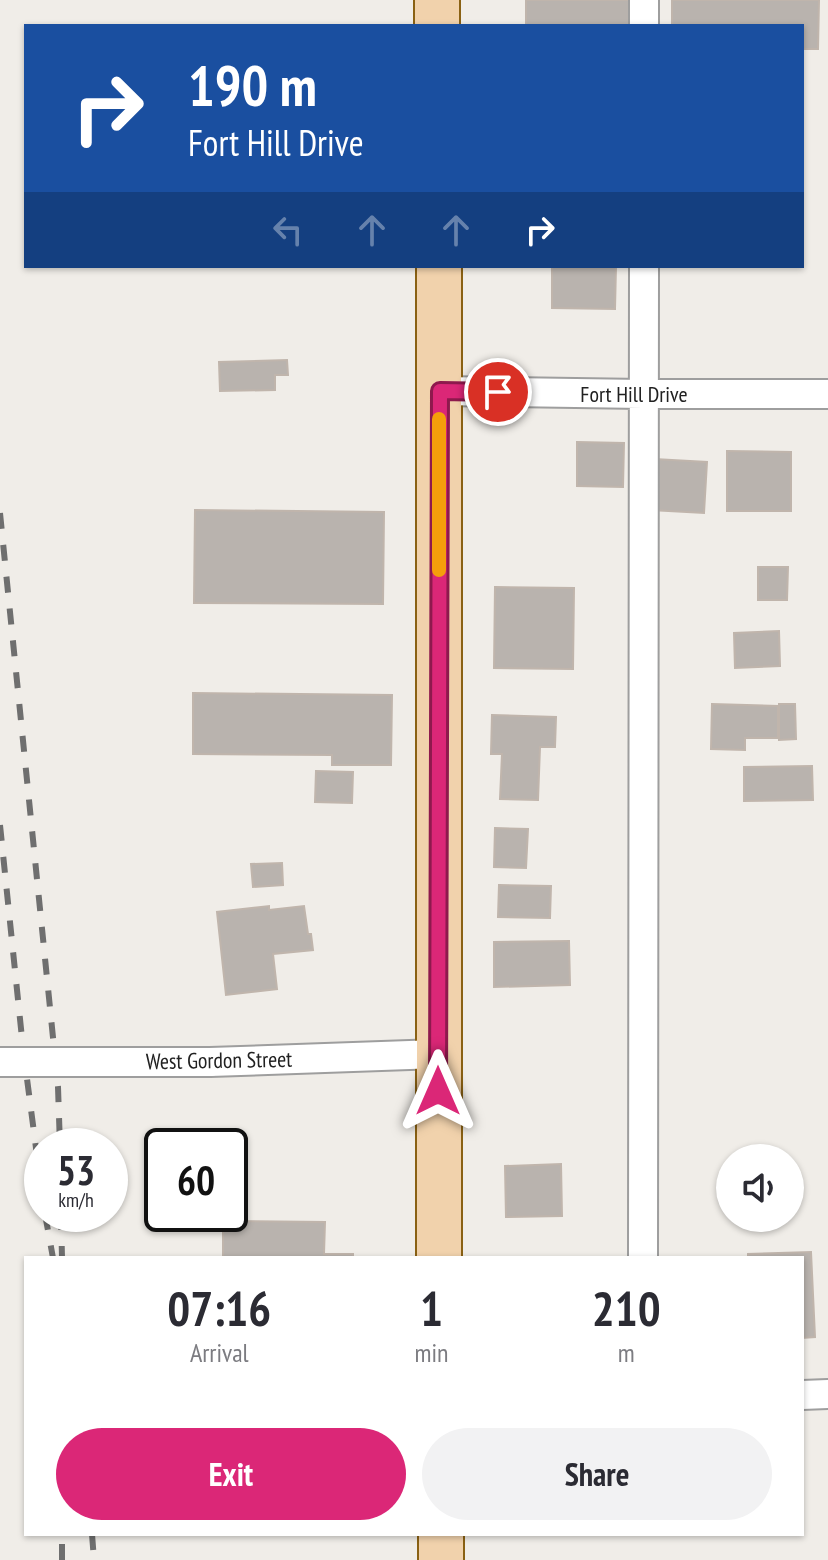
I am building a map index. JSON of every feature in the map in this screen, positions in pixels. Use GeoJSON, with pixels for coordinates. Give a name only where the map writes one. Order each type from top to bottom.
{"type":"FeatureCollection","features":[{"type":"Feature","properties":{"kind":"main road"},"geometry":{"type":"LineString","coordinates":[[437,0],[437,24]]}},
{"type":"Feature","properties":{"kind":"main road"},"geometry":{"type":"LineString","coordinates":[[439,268],[439,1256]]}},
{"type":"Feature","properties":{"kind":"main road"},"geometry":{"type":"LineString","coordinates":[[441,1536],[441,1560]]}},
{"type":"Feature","properties":{"kind":"street"},"geometry":{"type":"LineString","coordinates":[[644,0],[644,24]]}},
{"type":"Feature","properties":{"kind":"street"},"geometry":{"type":"LineString","coordinates":[[643,1256],[644,268]]}},
{"type":"Feature","properties":{"kind":"street","name":"Fort Hill Drive"},"geometry":{"type":"LineString","coordinates":[[440,391],[828,394]]}},
{"type":"Feature","properties":{"kind":"street","name":"West Gordon Street"},"geometry":{"type":"LineString","coordinates":[[0,1062],[438,1059]]}},
{"type":"Feature","properties":{"kind":"street"},"geometry":{"type":"LineString","coordinates":[[804,1395],[828,1394]]}},
{"type":"Feature","properties":{"kind":"building"},"geometry":{"type":"Polygon","coordinates":[[[526,0],[635,0],[634,24],[526,24],[526,0]]]}},
{"type":"Feature","properties":{"kind":"building"},"geometry":{"type":"Polygon","coordinates":[[[672,0],[819,0],[818,49],[804,49],[804,24],[672,24],[672,0]]]}},
{"type":"Feature","properties":{"kind":"building"},"geometry":{"type":"Polygon","coordinates":[[[552,268],[616,268],[615,309],[552,308],[552,268]]]}},
{"type":"Feature","properties":{"kind":"building"},"geometry":{"type":"Polygon","coordinates":[[[287,360],[288,375],[275,375],[275,390],[220,391],[219,362],[287,360]]]}},
{"type":"Feature","properties":{"kind":"building"},"geometry":{"type":"Polygon","coordinates":[[[577,442],[624,443],[623,487],[577,486],[577,442]]]}},
{"type":"Feature","properties":{"kind":"building"},"geometry":{"type":"Polygon","coordinates":[[[727,451],[791,452],[791,511],[727,511],[727,451]]]}},
{"type":"Feature","properties":{"kind":"building"},"geometry":{"type":"Polygon","coordinates":[[[654,459],[707,462],[704,513],[651,510],[654,459]]]}},
{"type":"Feature","properties":{"kind":"building"},"geometry":{"type":"Polygon","coordinates":[[[195,510],[384,512],[383,604],[194,603],[195,510]]]}},
{"type":"Feature","properties":{"kind":"building"},"geometry":{"type":"Polygon","coordinates":[[[758,567],[788,567],[787,600],[758,600],[758,567]]]}},
{"type":"Feature","properties":{"kind":"building"},"geometry":{"type":"Polygon","coordinates":[[[495,587],[574,588],[573,669],[494,668],[495,587]]]}},
{"type":"Feature","properties":{"kind":"building"},"geometry":{"type":"Polygon","coordinates":[[[779,631],[780,666],[735,668],[734,633],[779,631]]]}},
{"type":"Feature","properties":{"kind":"building"},"geometry":{"type":"Polygon","coordinates":[[[193,693],[392,695],[391,765],[332,765],[332,755],[193,754],[193,693]]]}},
{"type":"Feature","properties":{"kind":"building"},"geometry":{"type":"Polygon","coordinates":[[[712,704],[778,706],[778,738],[745,738],[745,750],[711,749],[712,704]]]}},
{"type":"Feature","properties":{"kind":"building"},"geometry":{"type":"Polygon","coordinates":[[[779,704],[795,704],[796,739],[779,740],[779,704]]]}},
{"type":"Feature","properties":{"kind":"building"},"geometry":{"type":"Polygon","coordinates":[[[492,715],[556,717],[555,747],[540,747],[538,800],[500,799],[502,754],[491,754],[492,715]]]}},
{"type":"Feature","properties":{"kind":"building"},"geometry":{"type":"Polygon","coordinates":[[[812,766],[813,800],[744,801],[744,767],[812,766]]]}},
{"type":"Feature","properties":{"kind":"building"},"geometry":{"type":"Polygon","coordinates":[[[316,771],[353,772],[352,803],[315,802],[316,771]]]}},
{"type":"Feature","properties":{"kind":"building"},"geometry":{"type":"Polygon","coordinates":[[[495,828],[528,829],[526,868],[494,867],[495,828]]]}},
{"type":"Feature","properties":{"kind":"building"},"geometry":{"type":"Polygon","coordinates":[[[282,863],[283,885],[253,887],[251,864],[282,863]]]}},
{"type":"Feature","properties":{"kind":"building"},"geometry":{"type":"Polygon","coordinates":[[[499,885],[551,886],[550,918],[498,917],[499,885]]]}},
{"type":"Feature","properties":{"kind":"building"},"geometry":{"type":"Polygon","coordinates":[[[269,906],[269,910],[304,906],[313,950],[273,954],[277,989],[226,995],[217,912],[269,906]]]}},
{"type":"Feature","properties":{"kind":"building"},"geometry":{"type":"Polygon","coordinates":[[[569,941],[570,985],[494,987],[494,942],[569,941]]]}},
{"type":"Feature","properties":{"kind":"building"},"geometry":{"type":"Polygon","coordinates":[[[561,1164],[562,1216],[506,1217],[505,1166],[561,1164]]]}},
{"type":"Feature","properties":{"kind":"building"},"geometry":{"type":"Polygon","coordinates":[[[248,1221],[325,1222],[324,1254],[353,1256],[223,1256],[223,1232],[248,1232],[248,1221]]]}},
{"type":"Feature","properties":{"kind":"building"},"geometry":{"type":"Polygon","coordinates":[[[811,1252],[815,1337],[804,1338],[804,1256],[748,1254],[811,1252]]]}},
{"type":"Feature","properties":{"kind":"railway"},"geometry":{"type":"LineString","coordinates":[[0,513],[58,1087],[59,1128]]}},
{"type":"Feature","properties":{"kind":"railway"},"geometry":{"type":"LineString","coordinates":[[0,825],[33,1128]]}},
{"type":"Feature","properties":{"kind":"railway"},"geometry":{"type":"LineString","coordinates":[[48,1232],[53,1256]]}},
{"type":"Feature","properties":{"kind":"railway"},"geometry":{"type":"LineString","coordinates":[[61,1232],[62,1256]]}},
{"type":"Feature","properties":{"kind":"railway"},"geometry":{"type":"LineString","coordinates":[[62,1536],[62,1560]]}},
{"type":"Feature","properties":{"kind":"railway"},"geometry":{"type":"LineString","coordinates":[[92,1536],[94,1560]]}},
{"type":"Feature","properties":{"kind":"slow traffic"},"geometry":{"type":"LineString","coordinates":[[439,419],[439,570]]}},
{"type":"Feature","properties":{"kind":"route"},"geometry":{"type":"LineString","coordinates":[[438,1091],[440,391],[498,392]]}}]}
